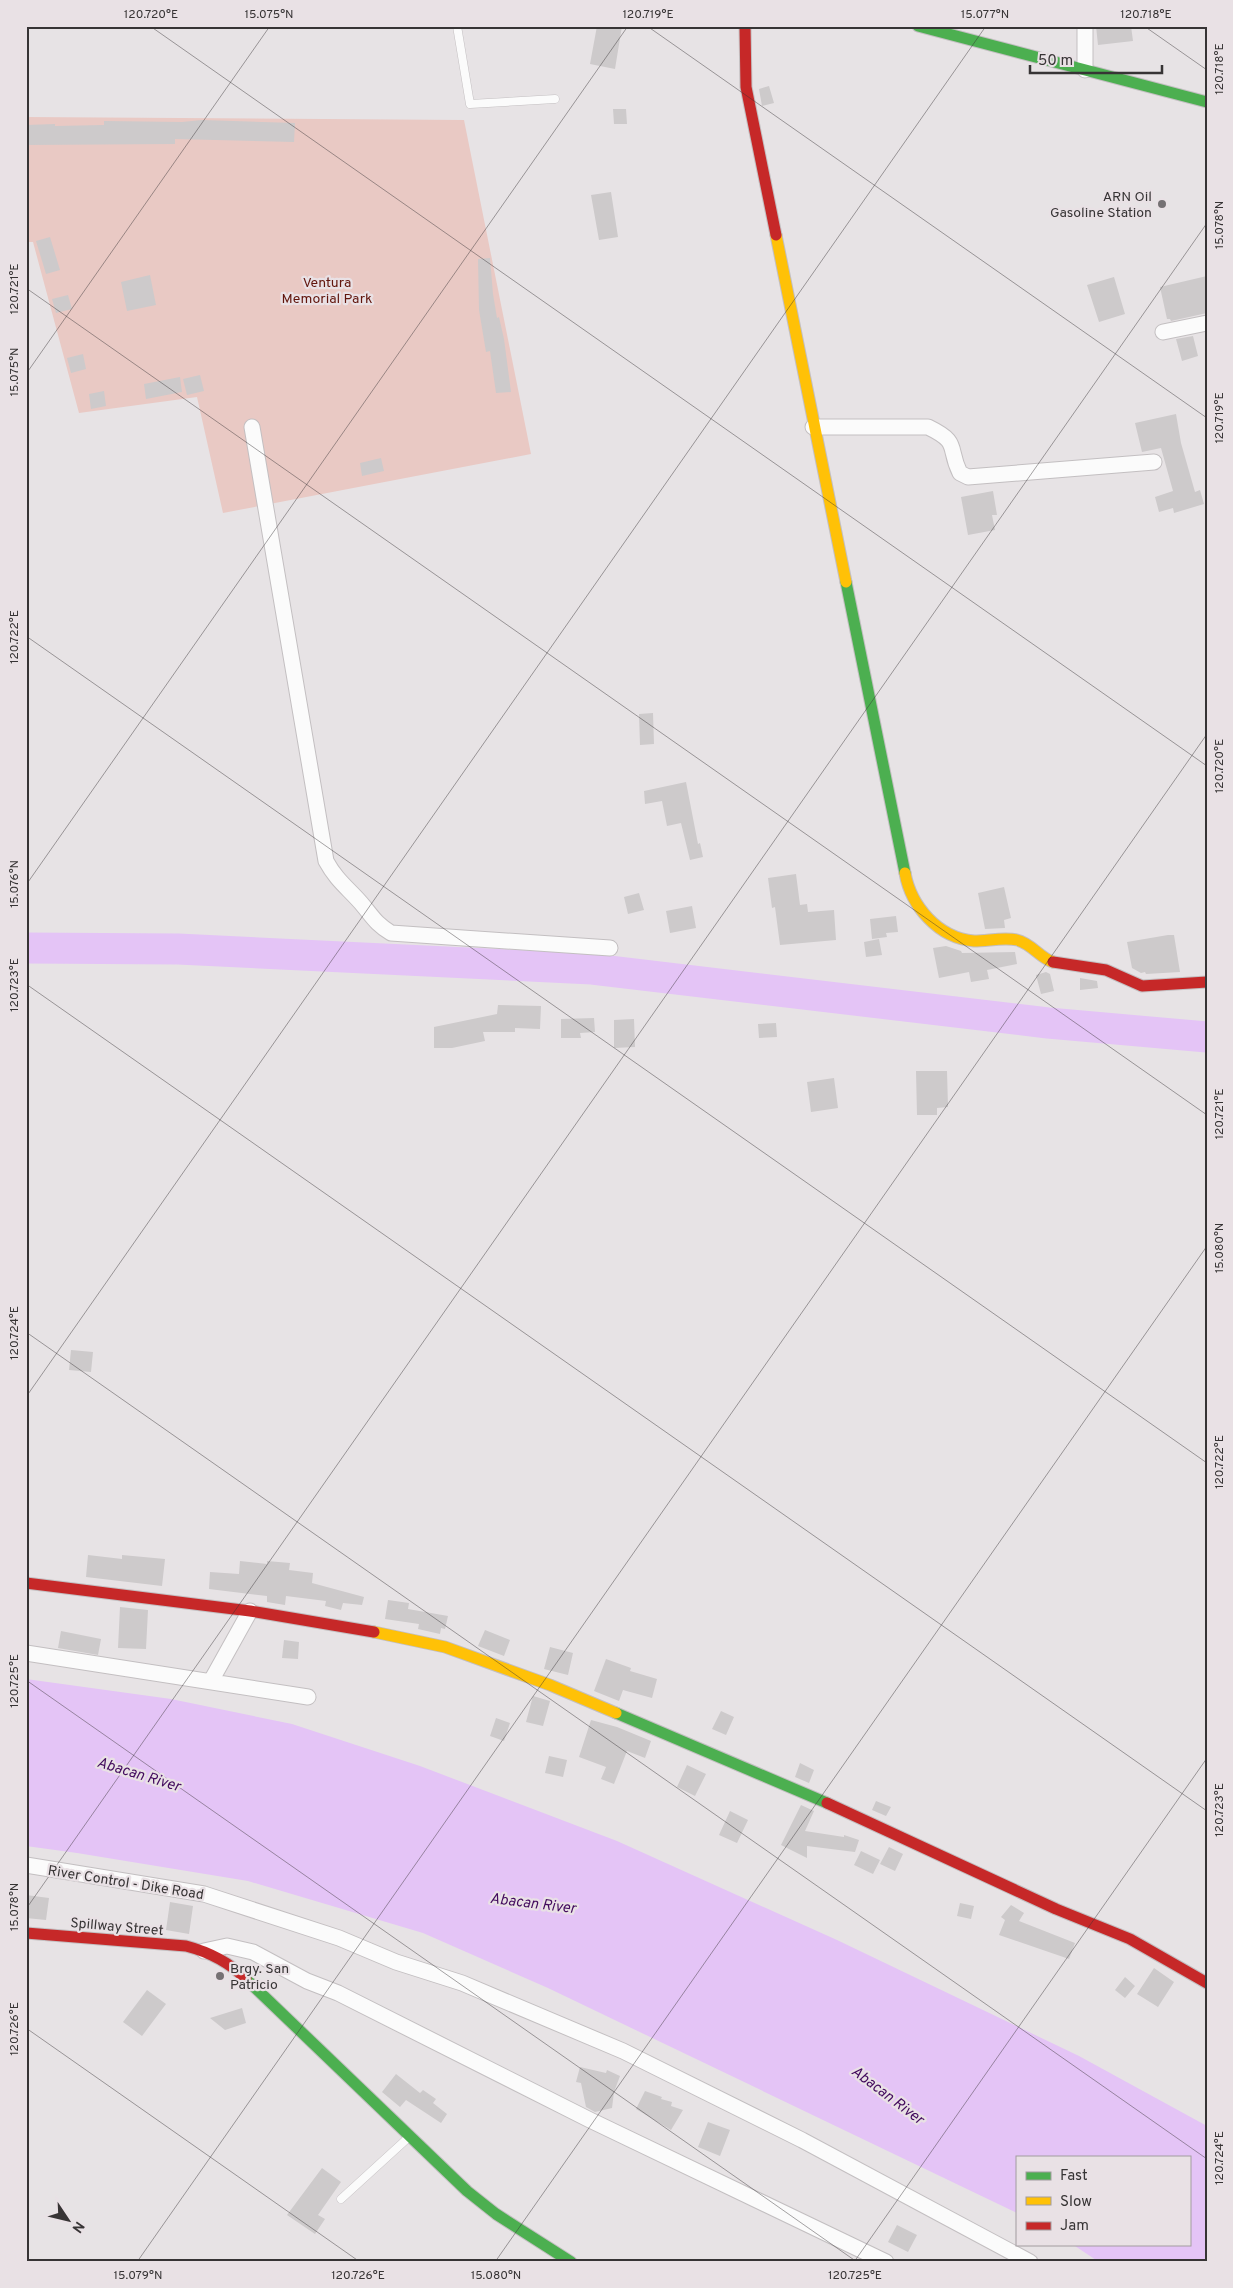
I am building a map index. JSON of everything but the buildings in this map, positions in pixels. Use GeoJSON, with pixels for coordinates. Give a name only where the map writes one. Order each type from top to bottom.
{"type":"FeatureCollection","features":[{"type":"Feature","properties":{"kind":"street"},"geometry":{"type":"LineString","coordinates":[[745,26],[746,87],[908,890],[920,908],[937,926],[949,934],[962,939],[1018,940],[1051,962],[1059,965],[1106,970],[1142,986],[1207,982]]}},
{"type":"Feature","properties":{"kind":"street"},"geometry":{"type":"LineString","coordinates":[[918,26],[1207,102]]}},
{"type":"Feature","properties":{"kind":"street"},"geometry":{"type":"LineString","coordinates":[[1085,26],[1085,70]]}},
{"type":"Feature","properties":{"kind":"street"},"geometry":{"type":"LineString","coordinates":[[1163,332],[1206,326]]}},
{"type":"Feature","properties":{"kind":"street"},"geometry":{"type":"LineString","coordinates":[[813,426],[928,427],[945,435],[953,446],[960,474],[968,477],[1154,462]]}},
{"type":"Feature","properties":{"kind":"street"},"geometry":{"type":"LineString","coordinates":[[252,427],[326,861],[335,878],[360,903],[375,923],[391,933],[610,948]]}},
{"type":"Feature","properties":{"kind":"street"},"geometry":{"type":"LineString","coordinates":[[26,1583],[250,1610],[354,1628],[445,1648],[550,1685],[866,1820],[1056,1909],[1130,1939],[1207,1983]]}},
{"type":"Feature","properties":{"kind":"street"},"geometry":{"type":"LineString","coordinates":[[211,1681],[250,1610]]}},
{"type":"Feature","properties":{"kind":"street"},"geometry":{"type":"LineString","coordinates":[[26,1653],[308,1697]]}},
{"type":"Feature","properties":{"kind":"street","name":"River Control - Dike Road"},"geometry":{"type":"LineString","coordinates":[[26,1865],[204,1894],[339,1938],[396,1962],[462,1983],[623,2052],[802,2140],[1030,2262]]}},
{"type":"Feature","properties":{"kind":"street","name":"Spillway Street"},"geometry":{"type":"LineString","coordinates":[[26,1933],[186,1946],[204,1951],[234,1966],[288,2020],[467,2190],[496,2214],[571,2262]]}},
{"type":"Feature","properties":{"kind":"street"},"geometry":{"type":"LineString","coordinates":[[204,1951],[227,1946],[253,1952],[307,1981],[338,1993],[599,2124],[886,2262]]}},
{"type":"Feature","properties":{"kind":"lane"},"geometry":{"type":"LineString","coordinates":[[457,26],[470,104],[555,99]]}},
{"type":"Feature","properties":{"kind":"lane"},"geometry":{"type":"LineString","coordinates":[[341,2200],[410,2137]]}},
{"type":"Feature","properties":{"kind":"green space","name":"Ventura Memorial Park"},"geometry":{"type":"Polygon","coordinates":[[[26,117],[464,120],[531,454],[223,513],[197,397],[79,413],[33,242],[26,242],[26,117]]]}},
{"type":"Feature","properties":{"kind":"water","name":"Abacan River"},"geometry":{"type":"Polygon","coordinates":[[[26,1679],[171,1699],[292,1724],[420,1766],[617,1841],[837,1940],[1079,2056],[1207,2126],[1207,2262],[1099,2262],[1075,2246],[1190,2246],[1190,2156],[1016,2156],[1016,2213],[548,1988],[423,1933],[248,1881],[26,1846],[26,1679]]]}},
{"type":"Feature","properties":{"kind":"waterway"},"geometry":{"type":"LineString","coordinates":[[26,948],[178,949],[592,969],[1048,1023],[1207,1037]]}},
{"type":"Feature","properties":{"kind":"traffic: fast"},"geometry":{"type":"LineString","coordinates":[[918,26],[1207,102]]}},
{"type":"Feature","properties":{"kind":"traffic: fast"},"geometry":{"type":"LineString","coordinates":[[846,582],[905,873]]}},
{"type":"Feature","properties":{"kind":"traffic: fast"},"geometry":{"type":"LineString","coordinates":[[616,1713],[827,1803]]}},
{"type":"Feature","properties":{"kind":"traffic: fast"},"geometry":{"type":"LineString","coordinates":[[246,1979],[467,2191],[496,2214],[571,2262]]}},
{"type":"Feature","properties":{"kind":"traffic: slow"},"geometry":{"type":"LineString","coordinates":[[776,235],[846,582]]}},
{"type":"Feature","properties":{"kind":"traffic: slow"},"geometry":{"type":"LineString","coordinates":[[905,873],[913,897],[920,908],[938,927],[949,934],[961,939],[974,941],[1017,940],[1027,944],[1053,962]]}},
{"type":"Feature","properties":{"kind":"traffic: slow"},"geometry":{"type":"LineString","coordinates":[[374,1632],[445,1647],[550,1685],[616,1713]]}},
{"type":"Feature","properties":{"kind":"traffic: jam"},"geometry":{"type":"LineString","coordinates":[[745,26],[746,87],[776,235]]}},
{"type":"Feature","properties":{"kind":"traffic: jam"},"geometry":{"type":"LineString","coordinates":[[1053,962],[1106,970],[1142,986],[1207,982]]}},
{"type":"Feature","properties":{"kind":"traffic: jam"},"geometry":{"type":"LineString","coordinates":[[26,1583],[250,1611],[374,1632]]}},
{"type":"Feature","properties":{"kind":"traffic: jam"},"geometry":{"type":"LineString","coordinates":[[827,1803],[1056,1909],[1130,1939],[1207,1983]]}},
{"type":"Feature","properties":{"kind":"traffic: jam"},"geometry":{"type":"LineString","coordinates":[[26,1933],[186,1946],[218,1958],[246,1979]]}},
{"type":"Feature","properties":{"kind":"place","name":"ARN Oil Gasoline Station"},"geometry":{"type":"Point","coordinates":[1162,204]}},
{"type":"Feature","properties":{"kind":"place","name":"Brgy. San Patricio"},"geometry":{"type":"Point","coordinates":[220,1976]}}]}
